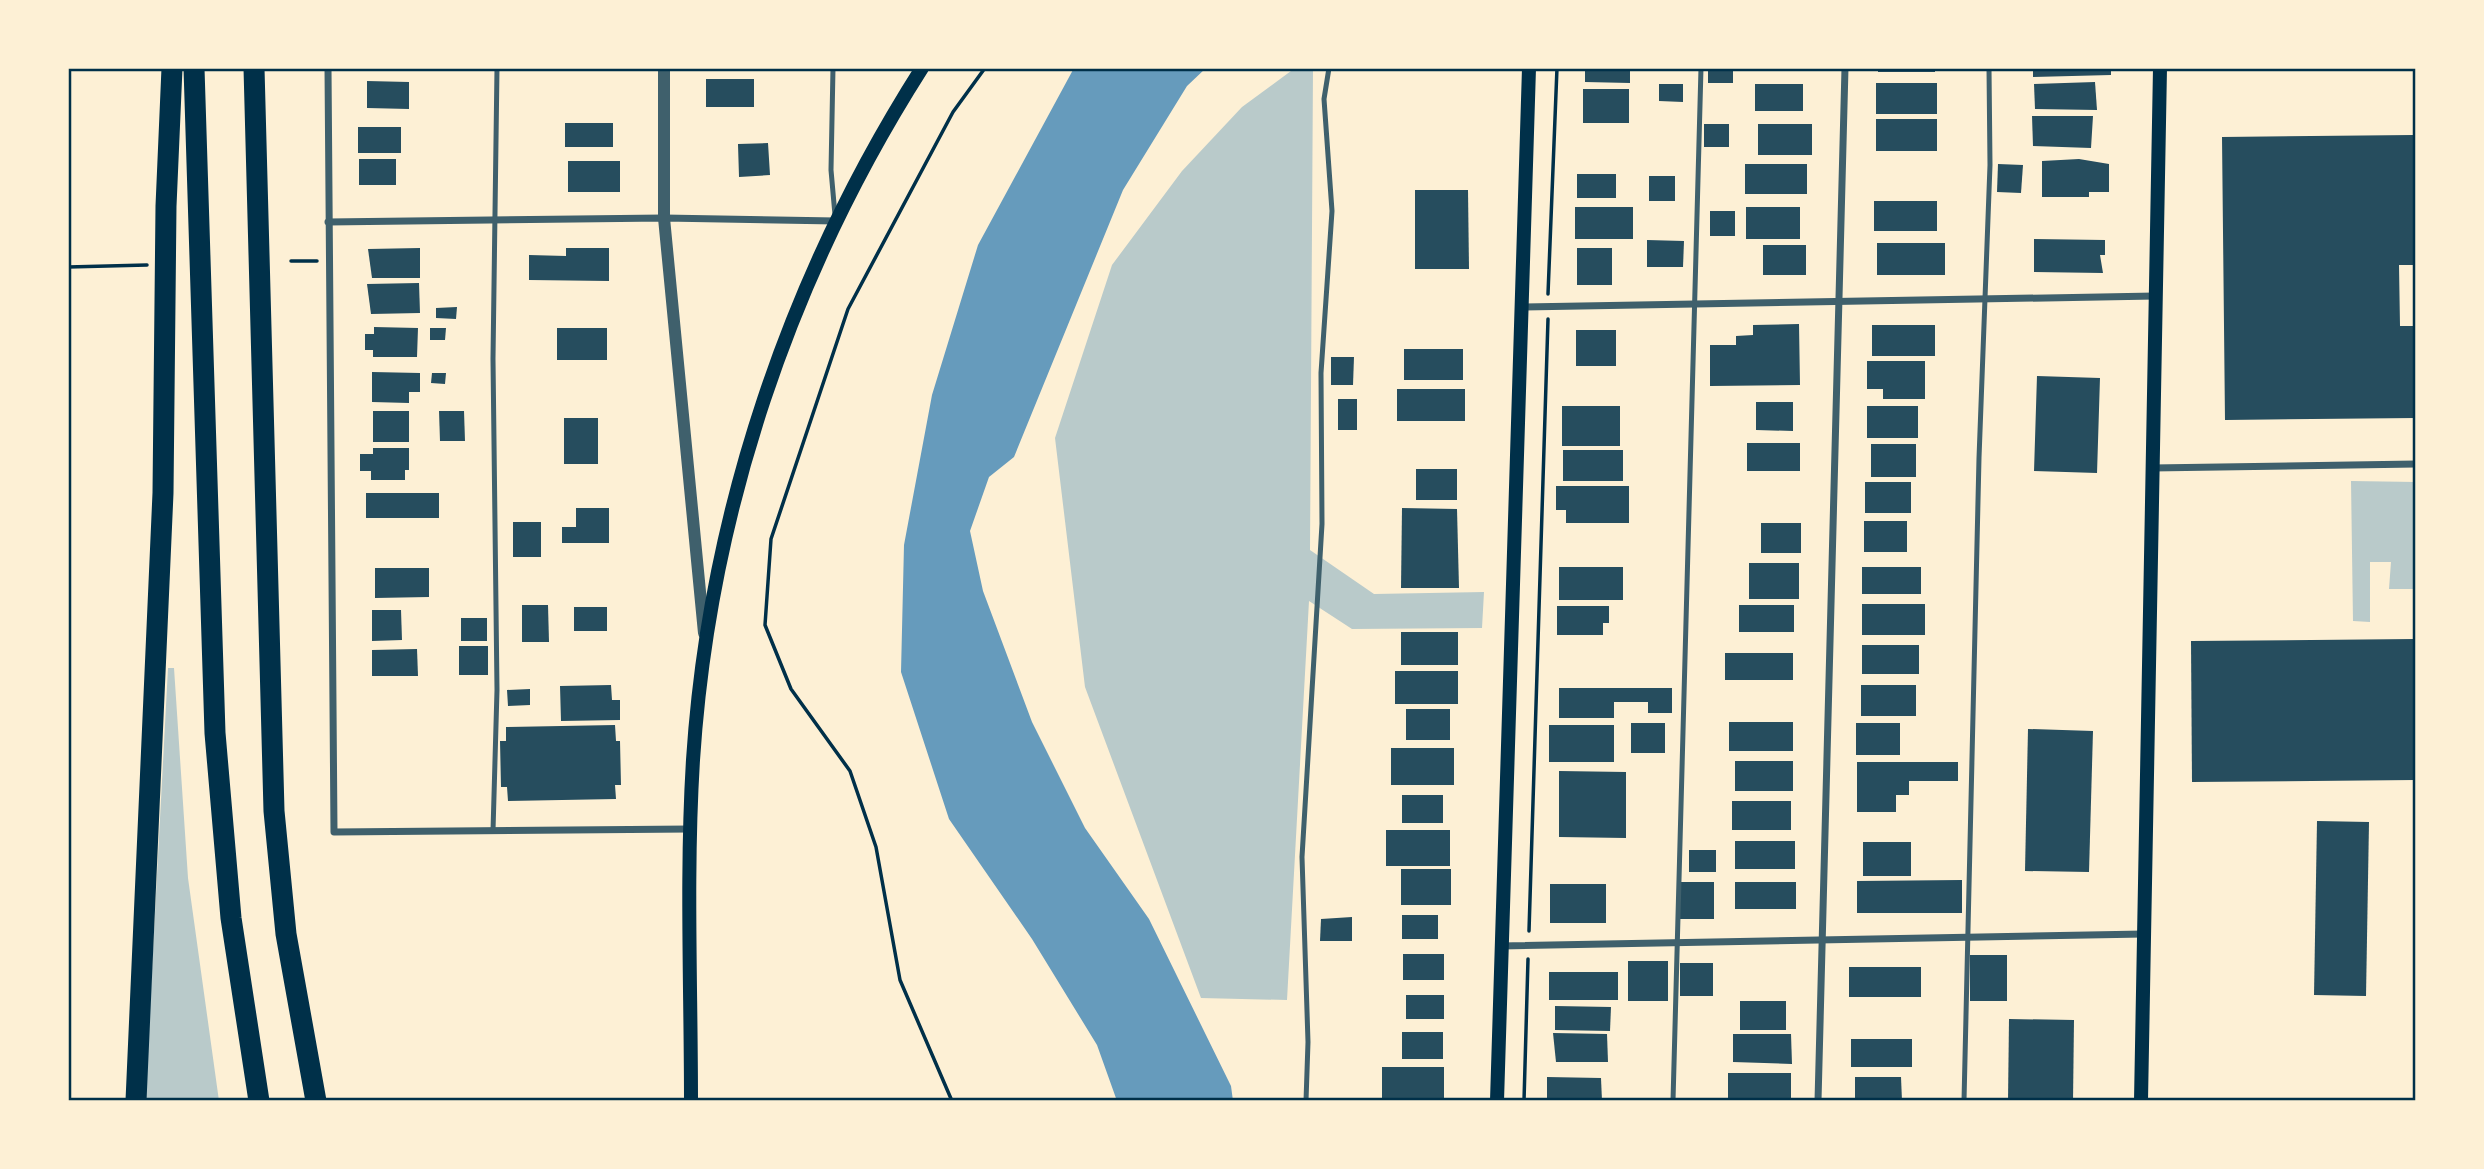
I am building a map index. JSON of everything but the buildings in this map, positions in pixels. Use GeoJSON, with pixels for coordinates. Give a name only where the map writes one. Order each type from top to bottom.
{"type":"FeatureCollection","features":[{"type":"Feature","properties":{"kind":"highway"},"geometry":{"type":"LineString","coordinates":[[136,1101],[163,493],[166,206],[172,68]]}},
{"type":"Feature","properties":{"kind":"highway"},"geometry":{"type":"LineString","coordinates":[[194,68],[216,746],[231,918],[259,1101]]}},
{"type":"Feature","properties":{"kind":"highway"},"geometry":{"type":"LineString","coordinates":[[254,68],[274,811],[286,934],[316,1101]]}},
{"type":"Feature","properties":{"kind":"main road"},"geometry":{"type":"LineString","coordinates":[[691,1101],[690,829],[695,737],[706,649],[726,536],[743,464],[793,321],[836,221],[922,68]]}},
{"type":"Feature","properties":{"kind":"main road"},"geometry":{"type":"LineString","coordinates":[[1497,1101],[1529,68]]}},
{"type":"Feature","properties":{"kind":"main road"},"geometry":{"type":"LineString","coordinates":[[2141,1101],[2160,68]]}},
{"type":"Feature","properties":{"kind":"street"},"geometry":{"type":"LineString","coordinates":[[328,68],[334,832],[690,829]]}},
{"type":"Feature","properties":{"kind":"street"},"geometry":{"type":"LineString","coordinates":[[664,68],[664,218],[706,649]]}},
{"type":"Feature","properties":{"kind":"street"},"geometry":{"type":"LineString","coordinates":[[1818,1101],[1845,68]]}},
{"type":"Feature","properties":{"kind":"street"},"geometry":{"type":"LineString","coordinates":[[328,222],[664,218],[836,221]]}},
{"type":"Feature","properties":{"kind":"street"},"geometry":{"type":"LineString","coordinates":[[1521,307],[2155,296]]}},
{"type":"Feature","properties":{"kind":"street"},"geometry":{"type":"LineString","coordinates":[[2152,468],[2416,464]]}},
{"type":"Feature","properties":{"kind":"street"},"geometry":{"type":"LineString","coordinates":[[1502,946],[2144,934]]}},
{"type":"Feature","properties":{"kind":"lane"},"geometry":{"type":"LineString","coordinates":[[494,831],[497,690],[497,68]]}},
{"type":"Feature","properties":{"kind":"lane"},"geometry":{"type":"LineString","coordinates":[[833,68],[831,170],[836,221]]}},
{"type":"Feature","properties":{"kind":"lane"},"geometry":{"type":"LineString","coordinates":[[1306,1101],[1308,1042],[1302,857],[1322,524],[1321,373],[1332,211],[1324,99],[1329,68]]}},
{"type":"Feature","properties":{"kind":"lane"},"geometry":{"type":"LineString","coordinates":[[1672,1101],[1701,68]]}},
{"type":"Feature","properties":{"kind":"lane"},"geometry":{"type":"LineString","coordinates":[[1964,1101],[1989,68]]}},
{"type":"Feature","properties":{"kind":"path"},"geometry":{"type":"LineString","coordinates":[[952,1101],[900,979],[876,847],[850,771],[791,689],[765,625],[771,539],[848,309],[953,112],[985,68]]}},
{"type":"Feature","properties":{"kind":"path"},"geometry":{"type":"LineString","coordinates":[[1524,1101],[1548,306],[1558,68]]}},
{"type":"Feature","properties":{"kind":"path"},"geometry":{"type":"LineString","coordinates":[[291,261],[329,260]]}},
{"type":"Feature","properties":{"kind":"path"},"geometry":{"type":"LineString","coordinates":[[68,267],[151,264]]}},
{"type":"Feature","properties":{"kind":"shaded area"},"geometry":{"type":"Polygon","coordinates":[[[1295,68],[1313,68],[1310,550],[1374,594],[1484,592],[1482,628],[1352,629],[1309,601],[1287,1000],[1201,998],[1085,687],[1055,438],[1112,265],[1182,171],[1242,107],[1295,68]]]}},
{"type":"Feature","properties":{"kind":"shaded area"},"geometry":{"type":"Polygon","coordinates":[[[2351,481],[2416,482],[2416,589],[2389,589],[2391,562],[2370,562],[2370,622],[2353,621],[2351,481]]]}},
{"type":"Feature","properties":{"kind":"shaded area"},"geometry":{"type":"Polygon","coordinates":[[[168,668],[174,668],[188,878],[219,1101],[145,1101],[168,668]]]}},
{"type":"Feature","properties":{"kind":"water"},"geometry":{"type":"Polygon","coordinates":[[[1074,68],[1206,68],[1187,86],[1123,190],[1014,457],[989,477],[970,531],[983,591],[1032,722],[1085,828],[1149,919],[1231,1086],[1233,1101],[1117,1101],[1097,1045],[1032,939],[949,819],[901,672],[904,545],[932,395],[978,245],[1074,68]]]}}]}
